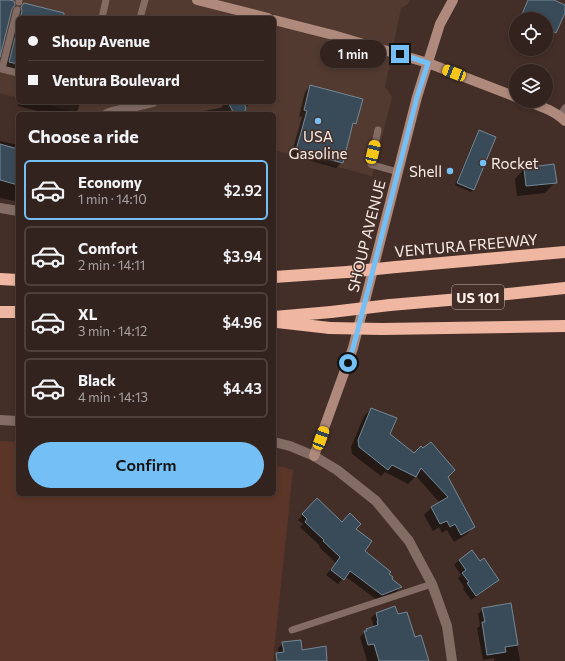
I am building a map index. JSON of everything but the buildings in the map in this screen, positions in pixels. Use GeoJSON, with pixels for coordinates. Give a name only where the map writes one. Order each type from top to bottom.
{"type":"FeatureCollection","features":[{"type":"Feature","properties":{"kind":"highway","name":"VENTURA FREEWAY"},"geometry":{"type":"LineString","coordinates":[[276,277],[347,272],[565,252]]}},
{"type":"Feature","properties":{"kind":"highway"},"geometry":{"type":"LineString","coordinates":[[0,279],[16,280]]}},
{"type":"Feature","properties":{"kind":"highway","name":"US 101"},"geometry":{"type":"LineString","coordinates":[[276,317],[565,288]]}},
{"type":"Feature","properties":{"kind":"highway"},"geometry":{"type":"LineString","coordinates":[[0,312],[16,312]]}},
{"type":"Feature","properties":{"kind":"highway"},"geometry":{"type":"LineString","coordinates":[[276,321],[330,328],[382,329],[565,326]]}},
{"type":"Feature","properties":{"kind":"main road"},"geometry":{"type":"LineString","coordinates":[[197,0],[252,16]]}},
{"type":"Feature","properties":{"kind":"main road","name":"SHOUP AVENUE"},"geometry":{"type":"LineString","coordinates":[[314,456],[353,348],[417,97],[440,24],[453,0]]}},
{"type":"Feature","properties":{"kind":"main road"},"geometry":{"type":"LineString","coordinates":[[276,21],[333,35],[428,63],[509,94]]}},
{"type":"Feature","properties":{"kind":"main road"},"geometry":{"type":"LineString","coordinates":[[546,108],[564,115]]}},
{"type":"Feature","properties":{"kind":"street"},"geometry":{"type":"LineString","coordinates":[[112,112],[145,104]]}},
{"type":"Feature","properties":{"kind":"street"},"geometry":{"type":"LineString","coordinates":[[0,208],[16,211]]}},
{"type":"Feature","properties":{"kind":"street"},"geometry":{"type":"LineString","coordinates":[[0,420],[16,421]]}},
{"type":"Feature","properties":{"kind":"street"},"geometry":{"type":"LineString","coordinates":[[276,442],[290,446],[314,456],[337,470],[376,501],[409,541],[432,584],[447,626],[452,661]]}},
{"type":"Feature","properties":{"kind":"lane"},"geometry":{"type":"LineString","coordinates":[[102,16],[106,0]]}},
{"type":"Feature","properties":{"kind":"lane"},"geometry":{"type":"LineString","coordinates":[[141,16],[145,0]]}},
{"type":"Feature","properties":{"kind":"lane"},"geometry":{"type":"LineString","coordinates":[[16,72],[2,69],[17,10]]}},
{"type":"Feature","properties":{"kind":"lane"},"geometry":{"type":"LineString","coordinates":[[378,130],[371,164],[398,172]]}},
{"type":"Feature","properties":{"kind":"lane"},"geometry":{"type":"LineString","coordinates":[[292,630],[432,584]]}},
{"type":"Feature","properties":{"kind":"shaded area"},"geometry":{"type":"Polygon","coordinates":[[[0,0],[410,0],[407,5],[401,8],[385,87],[392,97],[372,176],[276,151],[276,112],[74,112],[43,104],[276,104],[276,16],[16,16],[16,97],[0,93],[0,0]]]}},
{"type":"Feature","properties":{"kind":"shaded area"},"geometry":{"type":"Polygon","coordinates":[[[0,441],[16,442],[16,496],[276,496],[276,466],[293,470],[273,661],[0,661],[0,441]]]}},
{"type":"Feature","properties":{"kind":"place","name":"USA Gasoline"},"geometry":{"type":"Point","coordinates":[318,121]}},
{"type":"Feature","properties":{"kind":"place","name":"Rocket"},"geometry":{"type":"Point","coordinates":[483,163]}},
{"type":"Feature","properties":{"kind":"place","name":"Shell"},"geometry":{"type":"Point","coordinates":[450,171]}},
{"type":"Feature","properties":{"kind":"route"},"geometry":{"type":"LineString","coordinates":[[348,363],[417,97],[428,63],[400,54]]}}]}
